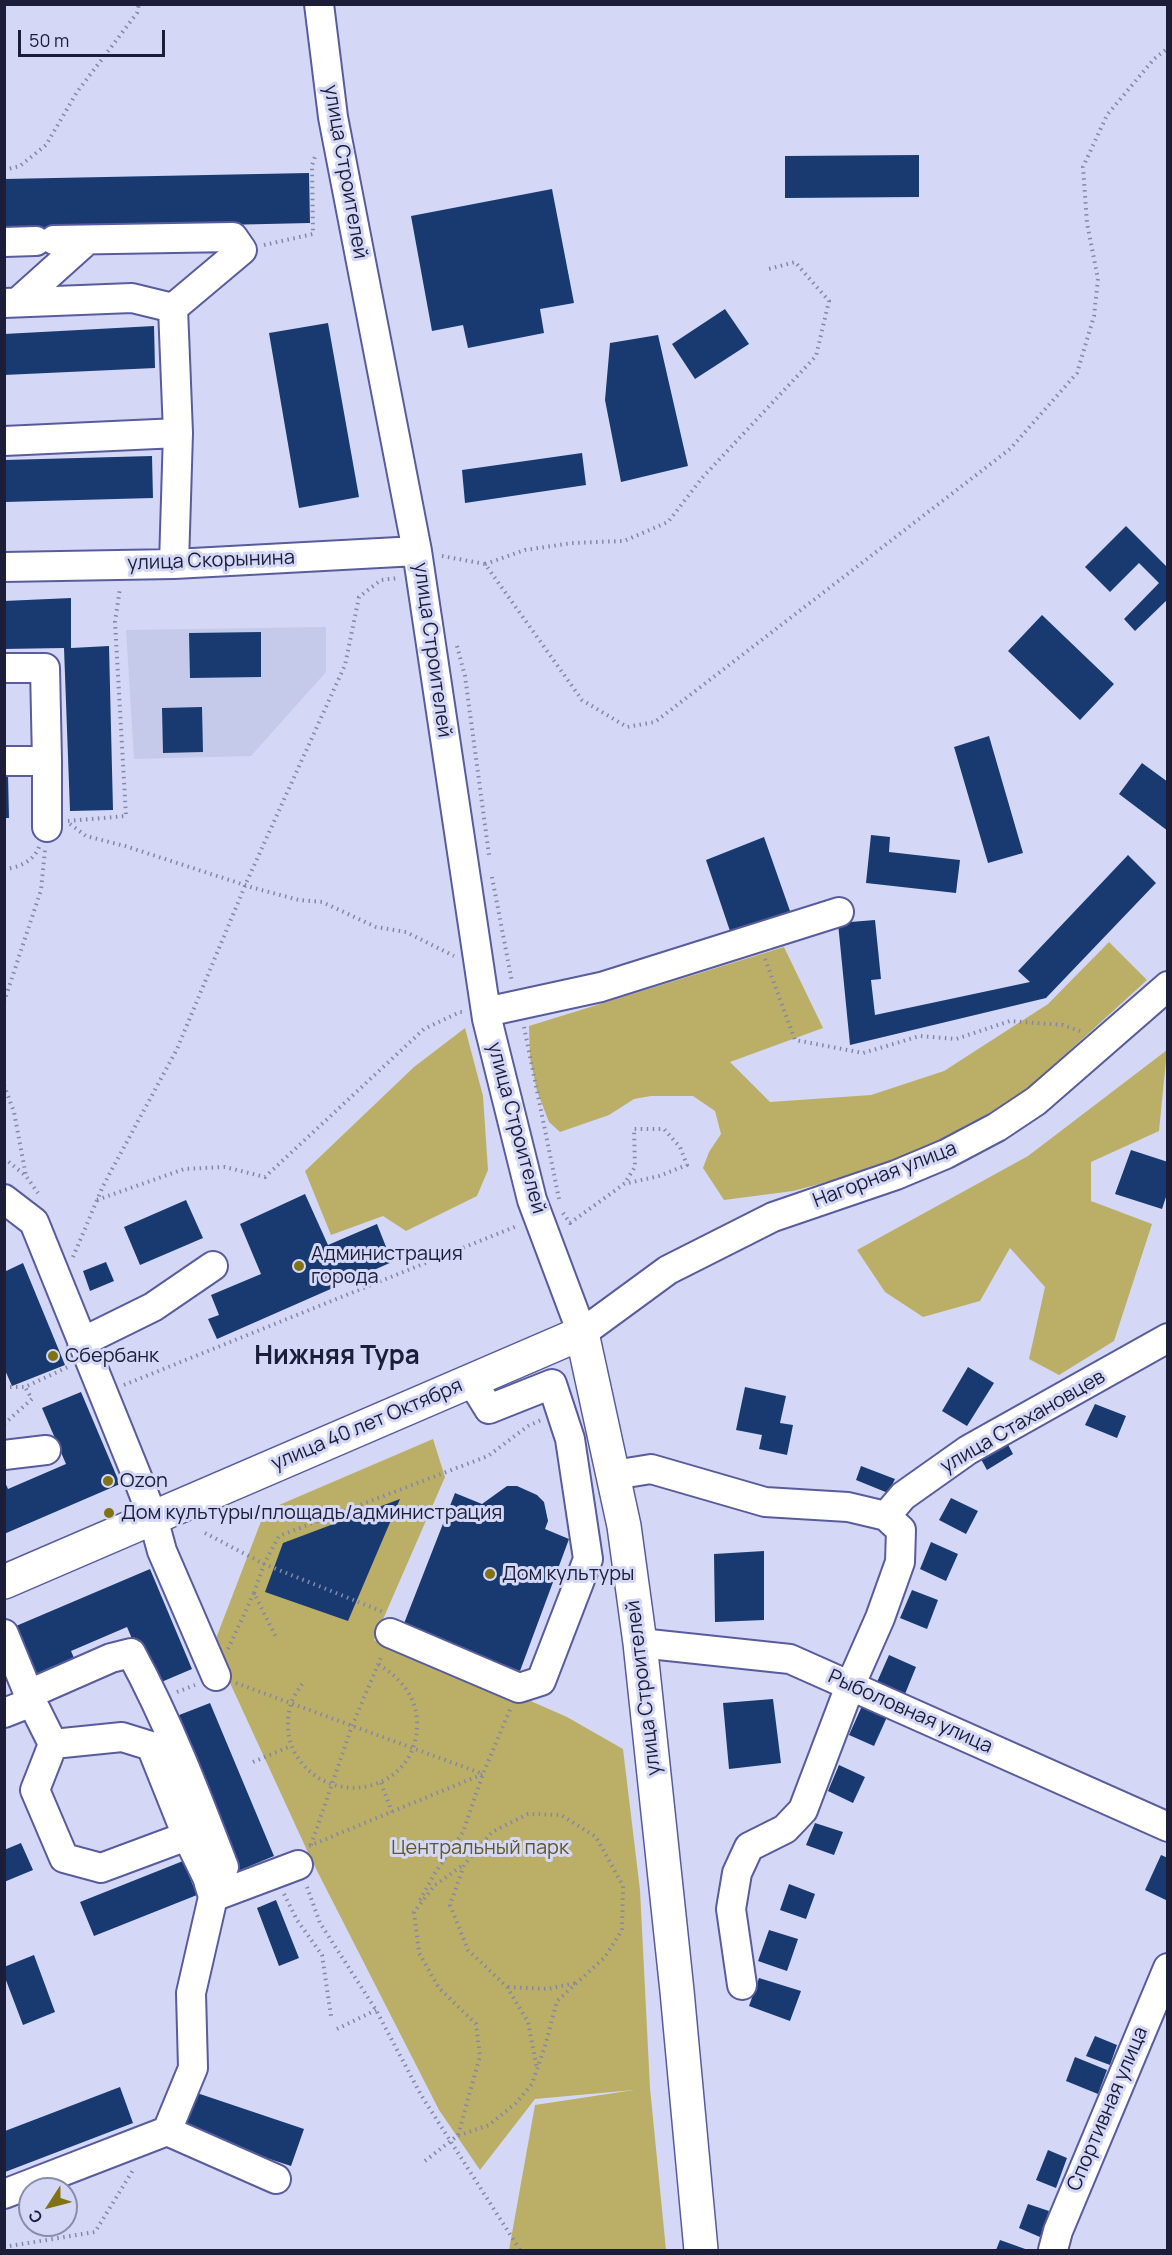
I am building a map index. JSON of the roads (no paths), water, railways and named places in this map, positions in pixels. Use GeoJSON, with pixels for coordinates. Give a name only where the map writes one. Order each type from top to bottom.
{"type":"FeatureCollection","features":[{"type":"Feature","properties":{"kind":"main road","name":"улица 40 лет Октября"},"geometry":{"type":"LineString","coordinates":[[4,1582],[582,1333]]}},
{"type":"Feature","properties":{"kind":"main road","name":"улица Строителей"},"geometry":{"type":"LineString","coordinates":[[582,1333],[624,1526],[640,1643],[677,1991],[701,2250]]}},
{"type":"Feature","properties":{"kind":"street","name":"улица Строителей"},"geometry":{"type":"LineString","coordinates":[[319,4],[333,117],[419,564],[486,1012],[532,1200],[582,1333]]}},
{"type":"Feature","properties":{"kind":"street"},"geometry":{"type":"LineString","coordinates":[[4,242],[233,237],[242,250],[173,308]]}},
{"type":"Feature","properties":{"kind":"street"},"geometry":{"type":"LineString","coordinates":[[11,302],[87,240]]}},
{"type":"Feature","properties":{"kind":"street"},"geometry":{"type":"LineString","coordinates":[[11,302],[132,298],[173,308]]}},
{"type":"Feature","properties":{"kind":"street"},"geometry":{"type":"LineString","coordinates":[[173,308],[178,433],[174,564]]}},
{"type":"Feature","properties":{"kind":"street"},"geometry":{"type":"LineString","coordinates":[[4,441],[178,433]]}},
{"type":"Feature","properties":{"kind":"street","name":"улица Скорынина"},"geometry":{"type":"LineString","coordinates":[[4,567],[419,564]]}},
{"type":"Feature","properties":{"kind":"street"},"geometry":{"type":"LineString","coordinates":[[4,668],[45,668],[47,827]]}},
{"type":"Feature","properties":{"kind":"street"},"geometry":{"type":"LineString","coordinates":[[4,761],[47,760]]}},
{"type":"Feature","properties":{"kind":"street"},"geometry":{"type":"LineString","coordinates":[[486,1012],[601,987],[839,912]]}},
{"type":"Feature","properties":{"kind":"street","name":"Нагорная улица"},"geometry":{"type":"LineString","coordinates":[[582,1333],[668,1270],[773,1217],[916,1167],[946,1154],[997,1126],[1036,1101],[1167,986]]}},
{"type":"Feature","properties":{"kind":"street"},"geometry":{"type":"LineString","coordinates":[[4,1199],[34,1222],[153,1518],[162,1551],[216,1676]]}},
{"type":"Feature","properties":{"kind":"street"},"geometry":{"type":"LineString","coordinates":[[85,1350],[213,1266]]}},
{"type":"Feature","properties":{"kind":"street","name":"улица Стахановцев"},"geometry":{"type":"LineString","coordinates":[[886,1516],[903,1496],[968,1450],[1167,1338]]}},
{"type":"Feature","properties":{"kind":"street"},"geometry":{"type":"LineString","coordinates":[[390,1633],[519,1688],[541,1681],[588,1559],[570,1439],[552,1384],[489,1409],[471,1380]]}},
{"type":"Feature","properties":{"kind":"street"},"geometry":{"type":"LineString","coordinates":[[4,1455],[46,1450]]}},
{"type":"Feature","properties":{"kind":"street"},"geometry":{"type":"LineString","coordinates":[[614,1475],[651,1469],[765,1502],[848,1507],[886,1516],[901,1530],[900,1562],[803,1810],[785,1829],[749,1846],[737,1873],[731,1909],[742,1985]]}},
{"type":"Feature","properties":{"kind":"street"},"geometry":{"type":"LineString","coordinates":[[4,1634],[30,1698],[53,1744],[35,1790],[64,1858],[101,1868],[187,1836]]}},
{"type":"Feature","properties":{"kind":"street","name":"Рыболовная улица"},"geometry":{"type":"LineString","coordinates":[[640,1643],[790,1659],[1167,1827]]}},
{"type":"Feature","properties":{"kind":"street"},"geometry":{"type":"LineString","coordinates":[[4,1713],[111,1658],[131,1653],[156,1701],[201,1806],[224,1867],[210,1887],[191,1993],[193,2068],[160,2134]]}},
{"type":"Feature","properties":{"kind":"street"},"geometry":{"type":"LineString","coordinates":[[53,1744],[122,1737],[151,1746],[210,1887]]}},
{"type":"Feature","properties":{"kind":"street"},"geometry":{"type":"LineString","coordinates":[[210,1887],[297,1858]]}},
{"type":"Feature","properties":{"kind":"street","name":"Спортивная улица"},"geometry":{"type":"LineString","coordinates":[[1053,2250],[1058,2231],[1167,1968]]}},
{"type":"Feature","properties":{"kind":"street"},"geometry":{"type":"LineString","coordinates":[[4,2194],[160,2134],[276,2179]]}},
{"type":"Feature","properties":{"kind":"place","name":"Администрация города"},"geometry":{"type":"Point","coordinates":[299,1266]}},
{"type":"Feature","properties":{"kind":"place","name":"Сбербанк"},"geometry":{"type":"Point","coordinates":[53,1356]}},
{"type":"Feature","properties":{"kind":"place","name":"Ozon"},"geometry":{"type":"Point","coordinates":[108,1481]}},
{"type":"Feature","properties":{"kind":"place","name":"Дом культуры/площадь/администрация"},"geometry":{"type":"Point","coordinates":[109,1513]}},
{"type":"Feature","properties":{"kind":"place","name":"Дом культуры"},"geometry":{"type":"Point","coordinates":[490,1574]}},
{"type":"Feature","properties":{"kind":"district","name":"Нижняя Тура"},"geometry":{"type":"Point","coordinates":[337,1357]}},
{"type":"Feature","properties":{"kind":"park label","name":"Центральный парк"},"geometry":{"type":"Point","coordinates":[480,1848]}}]}
